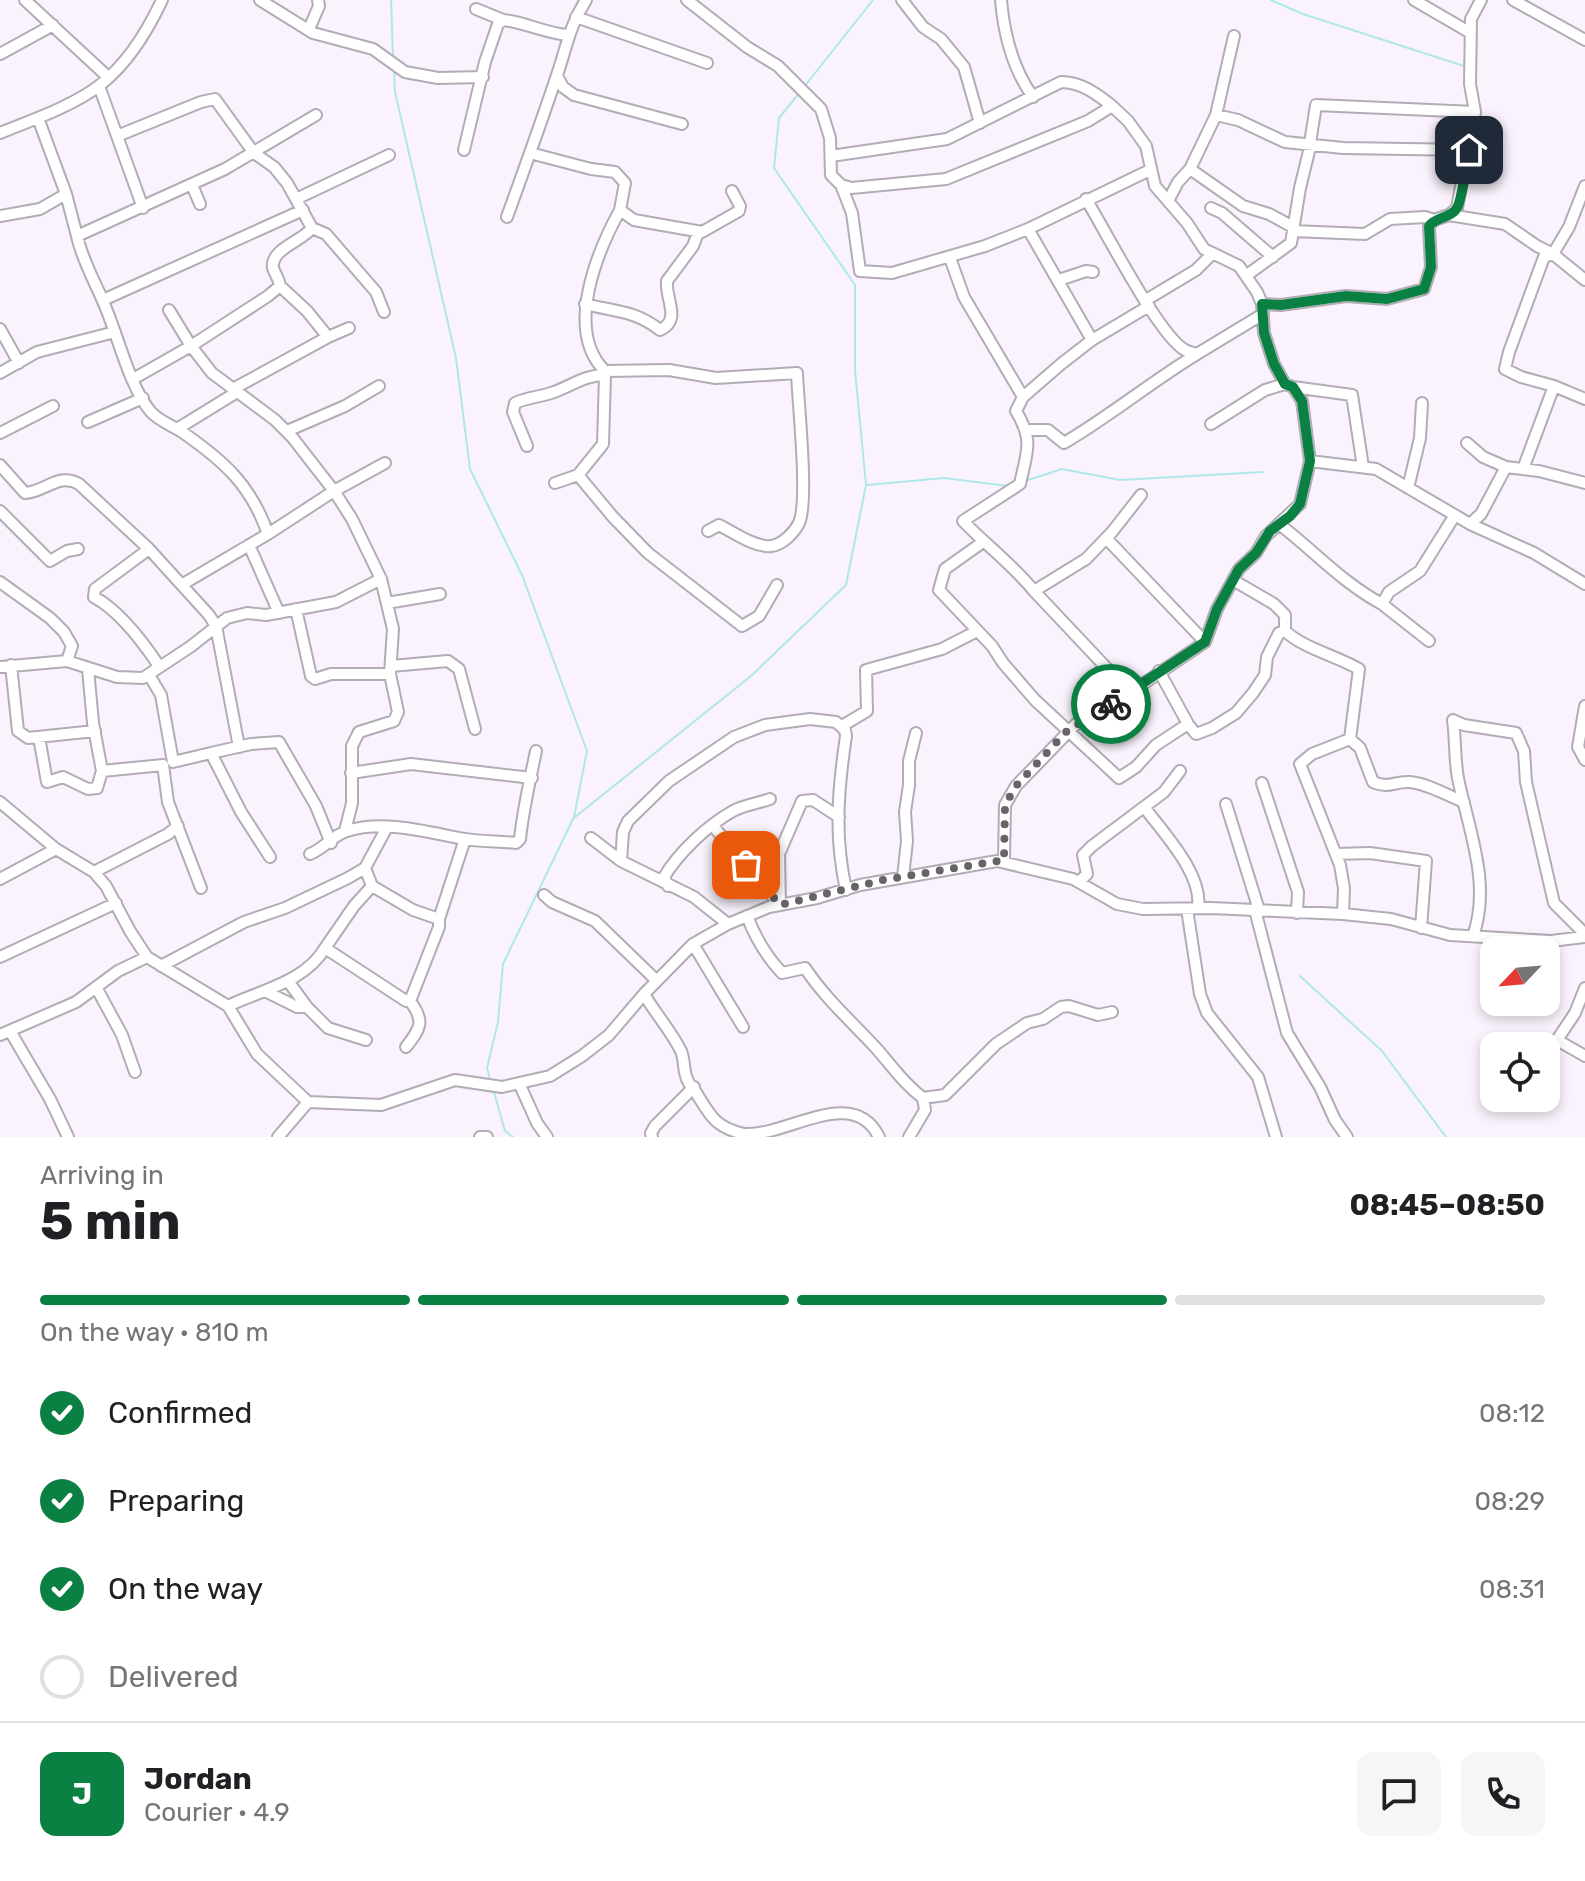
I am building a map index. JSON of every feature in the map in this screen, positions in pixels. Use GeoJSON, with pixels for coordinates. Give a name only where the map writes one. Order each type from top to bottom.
{"type":"FeatureCollection","features":[{"type":"Feature","properties":{"kind":"street"},"geometry":{"type":"LineString","coordinates":[[25,0],[108,77]]}},
{"type":"Feature","properties":{"kind":"street"},"geometry":{"type":"LineString","coordinates":[[0,133],[38,118],[99,86],[129,54],[162,0]]}},
{"type":"Feature","properties":{"kind":"street"},"geometry":{"type":"LineString","coordinates":[[260,0],[313,33],[373,49],[405,72],[438,78],[483,77]]}},
{"type":"Feature","properties":{"kind":"street"},"geometry":{"type":"LineString","coordinates":[[309,29],[319,6],[318,0]]}},
{"type":"Feature","properties":{"kind":"street"},"geometry":{"type":"LineString","coordinates":[[507,217],[557,76],[567,35],[586,0]]}},
{"type":"Feature","properties":{"kind":"street"},"geometry":{"type":"LineString","coordinates":[[687,0],[747,47],[778,66],[821,109],[830,138],[831,175],[841,185],[852,213],[860,271],[892,273],[950,258],[1028,229],[1150,170]]}},
{"type":"Feature","properties":{"kind":"street"},"geometry":{"type":"LineString","coordinates":[[902,0],[923,27],[941,39],[964,67],[980,123]]}},
{"type":"Feature","properties":{"kind":"street"},"geometry":{"type":"LineString","coordinates":[[1001,0],[1012,60],[1033,97]]}},
{"type":"Feature","properties":{"kind":"street"},"geometry":{"type":"LineString","coordinates":[[1414,0],[1469,32]]}},
{"type":"Feature","properties":{"kind":"street"},"geometry":{"type":"LineString","coordinates":[[1027,430],[1048,430],[1064,443],[1094,426],[1124,402],[1262,309],[1346,296],[1387,299],[1424,289],[1431,267],[1429,226],[1457,208],[1469,150],[1475,112],[1470,84],[1469,32],[1473,13],[1481,0]]}},
{"type":"Feature","properties":{"kind":"street"},"geometry":{"type":"LineString","coordinates":[[1513,0],[1585,40]]}},
{"type":"Feature","properties":{"kind":"street"},"geometry":{"type":"LineString","coordinates":[[476,9],[503,20],[567,35]]}},
{"type":"Feature","properties":{"kind":"street"},"geometry":{"type":"LineString","coordinates":[[576,17],[707,63]]}},
{"type":"Feature","properties":{"kind":"street"},"geometry":{"type":"LineString","coordinates":[[464,150],[495,28],[503,20]]}},
{"type":"Feature","properties":{"kind":"street"},"geometry":{"type":"LineString","coordinates":[[0,54],[53,25]]}},
{"type":"Feature","properties":{"kind":"street"},"geometry":{"type":"LineString","coordinates":[[1168,201],[1178,182],[1190,169],[1216,115],[1234,36]]}},
{"type":"Feature","properties":{"kind":"street"},"geometry":{"type":"LineString","coordinates":[[557,76],[563,87],[574,95],[682,124]]}},
{"type":"Feature","properties":{"kind":"street"},"geometry":{"type":"LineString","coordinates":[[831,156],[947,139],[1061,82],[1073,82],[1097,94],[1128,121],[1146,146],[1155,186],[1187,223],[1204,249],[1211,255],[1228,260],[1247,275],[1262,309],[1264,333],[1274,364],[1302,401],[1310,461],[1300,504],[1266,536],[1256,553],[1239,569],[1213,619],[1205,642],[1067,731],[1016,786],[1005,805],[1004,860]]}},
{"type":"Feature","properties":{"kind":"street"},"geometry":{"type":"LineString","coordinates":[[99,86],[143,208]]}},
{"type":"Feature","properties":{"kind":"street"},"geometry":{"type":"LineString","coordinates":[[117,136],[215,99],[254,153],[274,167],[312,228],[326,234],[376,292],[384,312]]}},
{"type":"Feature","properties":{"kind":"street"},"geometry":{"type":"LineString","coordinates":[[1247,275],[1291,243],[1316,105],[1475,112]]}},
{"type":"Feature","properties":{"kind":"street"},"geometry":{"type":"LineString","coordinates":[[841,185],[851,188],[946,179],[1088,121],[1112,106]]}},
{"type":"Feature","properties":{"kind":"street"},"geometry":{"type":"LineString","coordinates":[[77,236],[192,185],[254,153],[316,115]]}},
{"type":"Feature","properties":{"kind":"street"},"geometry":{"type":"LineString","coordinates":[[1216,115],[1238,120],[1278,140],[1343,148],[1469,150]]}},
{"type":"Feature","properties":{"kind":"street"},"geometry":{"type":"LineString","coordinates":[[38,118],[66,194],[87,268],[103,300],[133,379],[151,413],[218,457],[260,510],[268,534]]}},
{"type":"Feature","properties":{"kind":"street"},"geometry":{"type":"LineString","coordinates":[[530,153],[615,172],[625,183],[620,210],[599,255],[585,304],[586,330],[597,363],[605,373],[603,444],[578,475],[555,483]]}},
{"type":"Feature","properties":{"kind":"street"},"geometry":{"type":"LineString","coordinates":[[296,199],[389,155]]}},
{"type":"Feature","properties":{"kind":"street"},"geometry":{"type":"LineString","coordinates":[[1190,169],[1243,206],[1269,214],[1293,229],[1365,234],[1390,219],[1425,217],[1434,220]]}},
{"type":"Feature","properties":{"kind":"street"},"geometry":{"type":"LineString","coordinates":[[192,185],[200,204]]}},
{"type":"Feature","properties":{"kind":"street"},"geometry":{"type":"LineString","coordinates":[[1585,186],[1569,227],[1553,254],[1544,257],[1505,369],[1585,399]]}},
{"type":"Feature","properties":{"kind":"street"},"geometry":{"type":"LineString","coordinates":[[585,304],[625,310],[644,318],[660,330],[667,327],[673,315],[667,281],[693,246],[698,233],[739,211],[740,206],[732,191]]}},
{"type":"Feature","properties":{"kind":"street"},"geometry":{"type":"LineString","coordinates":[[0,216],[40,209],[66,194]]}},
{"type":"Feature","properties":{"kind":"street"},"geometry":{"type":"LineString","coordinates":[[1086,199],[1164,328],[1184,350],[1197,354]]}},
{"type":"Feature","properties":{"kind":"street"},"geometry":{"type":"LineString","coordinates":[[1211,208],[1222,213],[1273,257]]}},
{"type":"Feature","properties":{"kind":"street"},"geometry":{"type":"LineString","coordinates":[[103,300],[303,210]]}},
{"type":"Feature","properties":{"kind":"street"},"geometry":{"type":"LineString","coordinates":[[620,210],[634,220],[678,226],[698,233]]}},
{"type":"Feature","properties":{"kind":"street"},"geometry":{"type":"LineString","coordinates":[[1449,215],[1505,224],[1553,254],[1585,280]]}},
{"type":"Feature","properties":{"kind":"street"},"geometry":{"type":"LineString","coordinates":[[312,228],[275,257],[273,263],[280,286],[307,311],[328,337]]}},
{"type":"Feature","properties":{"kind":"street"},"geometry":{"type":"LineString","coordinates":[[1028,229],[1092,340]]}},
{"type":"Feature","properties":{"kind":"street"},"geometry":{"type":"LineString","coordinates":[[1125,696],[1117,679],[1014,567],[963,521],[1020,484],[1028,442],[1027,430],[1016,411],[1023,397],[1092,340],[1196,270],[1211,255]]}},
{"type":"Feature","properties":{"kind":"street"},"geometry":{"type":"LineString","coordinates":[[950,258],[964,297],[1023,397]]}},
{"type":"Feature","properties":{"kind":"street"},"geometry":{"type":"LineString","coordinates":[[1059,280],[1086,271],[1093,272]]}},
{"type":"Feature","properties":{"kind":"street"},"geometry":{"type":"LineString","coordinates":[[133,379],[191,346],[280,286]]}},
{"type":"Feature","properties":{"kind":"street"},"geometry":{"type":"LineString","coordinates":[[169,310],[212,373],[287,431],[352,519],[381,579],[393,629],[390,658],[398,712],[394,721],[359,732],[352,746],[352,803],[345,831]]}},
{"type":"Feature","properties":{"kind":"street"},"geometry":{"type":"LineString","coordinates":[[177,429],[235,391],[349,328]]}},
{"type":"Feature","properties":{"kind":"street"},"geometry":{"type":"LineString","coordinates":[[0,329],[19,363]]}},
{"type":"Feature","properties":{"kind":"street"},"geometry":{"type":"LineString","coordinates":[[0,373],[37,352],[115,332]]}},
{"type":"Feature","properties":{"kind":"street"},"geometry":{"type":"LineString","coordinates":[[527,446],[513,412],[515,403],[550,394],[587,375],[669,370],[716,378],[797,373],[802,468],[800,522],[788,537],[771,546],[758,544],[719,525],[708,531]]}},
{"type":"Feature","properties":{"kind":"street"},"geometry":{"type":"LineString","coordinates":[[287,431],[345,406],[379,386]]}},
{"type":"Feature","properties":{"kind":"street"},"geometry":{"type":"LineString","coordinates":[[1211,424],[1265,390],[1289,386],[1352,395],[1363,467]]}},
{"type":"Feature","properties":{"kind":"street"},"geometry":{"type":"LineString","coordinates":[[1523,469],[1554,386]]}},
{"type":"Feature","properties":{"kind":"street"},"geometry":{"type":"LineString","coordinates":[[88,422],[143,398]]}},
{"type":"Feature","properties":{"kind":"street"},"geometry":{"type":"LineString","coordinates":[[1408,488],[1420,438],[1422,403]]}},
{"type":"Feature","properties":{"kind":"street"},"geometry":{"type":"LineString","coordinates":[[0,433],[53,406]]}},
{"type":"Feature","properties":{"kind":"street"},"geometry":{"type":"LineString","coordinates":[[1467,443],[1483,457],[1506,467],[1585,483]]}},
{"type":"Feature","properties":{"kind":"street"},"geometry":{"type":"LineString","coordinates":[[1310,461],[1376,469],[1470,524],[1534,553],[1585,584]]}},
{"type":"Feature","properties":{"kind":"street"},"geometry":{"type":"LineString","coordinates":[[183,584],[385,463]]}},
{"type":"Feature","properties":{"kind":"street"},"geometry":{"type":"LineString","coordinates":[[0,465],[25,493],[33,493],[61,479],[72,479],[183,584],[216,626],[239,747]]}},
{"type":"Feature","properties":{"kind":"street"},"geometry":{"type":"LineString","coordinates":[[1470,524],[1481,514],[1506,467]]}},
{"type":"Feature","properties":{"kind":"street"},"geometry":{"type":"LineString","coordinates":[[578,475],[648,553],[742,626],[759,616],[777,585]]}},
{"type":"Feature","properties":{"kind":"street"},"geometry":{"type":"LineString","coordinates":[[1034,591],[1086,559],[1141,495]]}},
{"type":"Feature","properties":{"kind":"street"},"geometry":{"type":"LineString","coordinates":[[0,511],[50,561],[67,551],[78,549]]}},
{"type":"Feature","properties":{"kind":"street"},"geometry":{"type":"LineString","coordinates":[[1382,604],[1389,592],[1420,571],[1455,515]]}},
{"type":"Feature","properties":{"kind":"street"},"geometry":{"type":"LineString","coordinates":[[1279,524],[1333,570],[1429,641]]}},
{"type":"Feature","properties":{"kind":"street"},"geometry":{"type":"LineString","coordinates":[[1106,538],[1205,642]]}},
{"type":"Feature","properties":{"kind":"street"},"geometry":{"type":"LineString","coordinates":[[983,542],[945,569],[938,588],[992,646],[1035,700],[1119,778],[1136,767],[1156,745],[1188,724]]}},
{"type":"Feature","properties":{"kind":"street"},"geometry":{"type":"LineString","coordinates":[[249,545],[279,613]]}},
{"type":"Feature","properties":{"kind":"street"},"geometry":{"type":"LineString","coordinates":[[149,549],[95,589],[94,597],[105,603],[124,623],[159,666]]}},
{"type":"Feature","properties":{"kind":"street"},"geometry":{"type":"LineString","coordinates":[[95,731],[28,738],[18,731],[5,666],[67,661],[128,678],[149,675],[236,615],[279,613],[336,602],[381,579]]}},
{"type":"Feature","properties":{"kind":"street"},"geometry":{"type":"LineString","coordinates":[[1233,580],[1274,604],[1285,615],[1285,631],[1294,639],[1337,656],[1359,669],[1350,739]]}},
{"type":"Feature","properties":{"kind":"street"},"geometry":{"type":"LineString","coordinates":[[0,582],[64,632],[72,646],[67,661]]}},
{"type":"Feature","properties":{"kind":"street"},"geometry":{"type":"LineString","coordinates":[[387,603],[440,594]]}},
{"type":"Feature","properties":{"kind":"street"},"geometry":{"type":"LineString","coordinates":[[296,609],[311,676],[315,679],[331,674],[391,670],[448,661],[459,669],[475,729]]}},
{"type":"Feature","properties":{"kind":"street"},"geometry":{"type":"LineString","coordinates":[[842,726],[867,711],[866,670],[942,649],[977,631]]}},
{"type":"Feature","properties":{"kind":"street"},"geometry":{"type":"LineString","coordinates":[[1159,671],[1196,734],[1236,713],[1265,675],[1267,657],[1279,633],[1285,631]]}},
{"type":"Feature","properties":{"kind":"street"},"geometry":{"type":"LineString","coordinates":[[39,737],[47,782],[63,777],[88,789],[97,788],[102,771],[88,669]]}},
{"type":"Feature","properties":{"kind":"street"},"geometry":{"type":"LineString","coordinates":[[149,675],[161,695],[168,763],[168,802],[201,888]]}},
{"type":"Feature","properties":{"kind":"street"},"geometry":{"type":"LineString","coordinates":[[1585,706],[1578,747],[1585,760]]}},
{"type":"Feature","properties":{"kind":"street"},"geometry":{"type":"LineString","coordinates":[[621,861],[623,832],[628,821],[669,781],[734,737],[765,725],[810,719],[836,722],[842,726],[846,736],[837,800],[839,859],[846,890]]}},
{"type":"Feature","properties":{"kind":"street"},"geometry":{"type":"LineString","coordinates":[[1473,936],[1480,917],[1481,882],[1458,779],[1453,720],[1464,725],[1516,733],[1524,751],[1526,782],[1554,903],[1585,936]]}},
{"type":"Feature","properties":{"kind":"street"},"geometry":{"type":"LineString","coordinates":[[903,877],[909,761],[916,733]]}},
{"type":"Feature","properties":{"kind":"street"},"geometry":{"type":"LineString","coordinates":[[1350,739],[1360,748],[1373,782],[1385,787],[1406,782],[1427,786],[1464,802]]}},
{"type":"Feature","properties":{"kind":"street"},"geometry":{"type":"LineString","coordinates":[[1343,914],[1344,888],[1336,854],[1300,764],[1312,754],[1350,739]]}},
{"type":"Feature","properties":{"kind":"street"},"geometry":{"type":"LineString","coordinates":[[102,771],[168,763],[239,747],[279,742],[316,806],[331,843]]}},
{"type":"Feature","properties":{"kind":"street"},"geometry":{"type":"LineString","coordinates":[[310,854],[345,831],[416,829],[465,839],[518,841],[536,751]]}},
{"type":"Feature","properties":{"kind":"street"},"geometry":{"type":"LineString","coordinates":[[211,753],[241,812],[270,857]]}},
{"type":"Feature","properties":{"kind":"street"},"geometry":{"type":"LineString","coordinates":[[351,773],[411,764],[532,778]]}},
{"type":"Feature","properties":{"kind":"street"},"geometry":{"type":"LineString","coordinates":[[1079,882],[1087,874],[1083,855],[1164,792],[1180,771]]}},
{"type":"Feature","properties":{"kind":"street"},"geometry":{"type":"LineString","coordinates":[[1262,783],[1298,892],[1297,913]]}},
{"type":"Feature","properties":{"kind":"street"},"geometry":{"type":"LineString","coordinates":[[668,886],[664,877],[672,864],[713,826],[735,810],[770,799]]}},
{"type":"Feature","properties":{"kind":"street"},"geometry":{"type":"LineString","coordinates":[[780,905],[779,854],[802,801],[813,800],[839,817]]}},
{"type":"Feature","properties":{"kind":"street"},"geometry":{"type":"LineString","coordinates":[[0,802],[56,849],[94,872],[147,957],[228,1006],[257,1054],[308,1102],[381,1105],[455,1080],[502,1087],[550,1076],[609,1035],[693,944],[728,924],[780,905],[903,877],[1004,860],[1079,882],[1103,897],[1130,907],[1343,914],[1391,919],[1450,935],[1480,938]]}},
{"type":"Feature","properties":{"kind":"street"},"geometry":{"type":"LineString","coordinates":[[1226,804],[1257,910],[1287,1033],[1347,1137]]}},
{"type":"Feature","properties":{"kind":"street"},"geometry":{"type":"LineString","coordinates":[[1145,808],[1177,848],[1200,896],[1192,908],[1192,946],[1204,1004],[1207,1013],[1258,1077],[1276,1137]]}},
{"type":"Feature","properties":{"kind":"street"},"geometry":{"type":"LineString","coordinates":[[94,872],[178,826]]}},
{"type":"Feature","properties":{"kind":"street"},"geometry":{"type":"LineString","coordinates":[[713,826],[780,905]]}},
{"type":"Feature","properties":{"kind":"street"},"geometry":{"type":"LineString","coordinates":[[161,966],[244,922],[298,902],[365,868],[386,829]]}},
{"type":"Feature","properties":{"kind":"street"},"geometry":{"type":"LineString","coordinates":[[591,838],[621,861],[694,897],[728,924]]}},
{"type":"Feature","properties":{"kind":"street"},"geometry":{"type":"LineString","coordinates":[[410,1001],[439,927],[465,839]]}},
{"type":"Feature","properties":{"kind":"street"},"geometry":{"type":"LineString","coordinates":[[0,879],[56,849]]}},
{"type":"Feature","properties":{"kind":"street"},"geometry":{"type":"LineString","coordinates":[[1336,854],[1370,853],[1426,861],[1421,928]]}},
{"type":"Feature","properties":{"kind":"street"},"geometry":{"type":"LineString","coordinates":[[365,868],[372,886],[413,910],[439,919]]}},
{"type":"Feature","properties":{"kind":"street"},"geometry":{"type":"LineString","coordinates":[[228,1006],[288,981],[321,955],[354,906],[372,886]]}},
{"type":"Feature","properties":{"kind":"street"},"geometry":{"type":"LineString","coordinates":[[544,895],[552,902],[595,921],[657,981]]}},
{"type":"Feature","properties":{"kind":"street"},"geometry":{"type":"LineString","coordinates":[[0,957],[116,903]]}},
{"type":"Feature","properties":{"kind":"street"},"geometry":{"type":"LineString","coordinates":[[747,916],[770,961],[782,973],[805,968],[822,993],[894,1068],[906,1086],[923,1098],[945,1095],[996,1044],[1027,1023],[1043,1019],[1061,1007],[1069,1006],[1098,1015],[1112,1012]]}},
{"type":"Feature","properties":{"kind":"street"},"geometry":{"type":"LineString","coordinates":[[1560,940],[1585,936]]}},
{"type":"Feature","properties":{"kind":"street"},"geometry":{"type":"LineString","coordinates":[[693,944],[743,1027]]}},
{"type":"Feature","properties":{"kind":"street"},"geometry":{"type":"LineString","coordinates":[[325,948],[410,1001],[419,1013],[420,1022],[418,1032],[406,1047]]}},
{"type":"Feature","properties":{"kind":"street"},"geometry":{"type":"LineString","coordinates":[[68,1137],[50,1099],[5,1033],[76,1002],[118,971],[147,957]]}},
{"type":"Feature","properties":{"kind":"street"},"geometry":{"type":"LineString","coordinates":[[288,981],[328,1028],[366,1040]]}},
{"type":"Feature","properties":{"kind":"street"},"geometry":{"type":"LineString","coordinates":[[96,987],[122,1035],[135,1072]]}},
{"type":"Feature","properties":{"kind":"street"},"geometry":{"type":"LineString","coordinates":[[1585,988],[1580,1014],[1557,1040],[1585,1056]]}},
{"type":"Feature","properties":{"kind":"street"},"geometry":{"type":"LineString","coordinates":[[265,991],[297,1007],[307,1007]]}},
{"type":"Feature","properties":{"kind":"street"},"geometry":{"type":"LineString","coordinates":[[644,994],[682,1053],[688,1082],[694,1087],[707,1114],[721,1126],[744,1134],[766,1136],[822,1118],[853,1114],[874,1125],[879,1137]]}},
{"type":"Feature","properties":{"kind":"street"},"geometry":{"type":"LineString","coordinates":[[519,1083],[537,1123],[547,1137]]}},
{"type":"Feature","properties":{"kind":"street"},"geometry":{"type":"LineString","coordinates":[[652,1137],[655,1126],[694,1087]]}},
{"type":"Feature","properties":{"kind":"street"},"geometry":{"type":"LineString","coordinates":[[909,1137],[925,1110],[923,1098]]}},
{"type":"Feature","properties":{"kind":"street"},"geometry":{"type":"LineString","coordinates":[[278,1137],[308,1102]]}},
{"type":"Feature","properties":{"kind":"street"},"geometry":{"type":"LineString","coordinates":[[480,1137],[487,1137]]}},
{"type":"Feature","properties":{"kind":"waterway"},"geometry":{"type":"LineString","coordinates":[[391,0],[393,56]]}},
{"type":"Feature","properties":{"kind":"waterway"},"geometry":{"type":"LineString","coordinates":[[804,87],[873,0]]}},
{"type":"Feature","properties":{"kind":"waterway"},"geometry":{"type":"LineString","coordinates":[[1271,0],[1303,14],[1464,66]]}},
{"type":"Feature","properties":{"kind":"waterway"},"geometry":{"type":"LineString","coordinates":[[394,71],[395,92],[456,358],[470,469],[522,575],[587,751],[574,817],[503,964],[498,1022],[487,1068],[491,1082]]}},
{"type":"Feature","properties":{"kind":"waterway"},"geometry":{"type":"LineString","coordinates":[[575,817],[751,676],[846,585],[866,485],[855,370],[855,285],[774,168],[779,118],[800,92]]}},
{"type":"Feature","properties":{"kind":"waterway"},"geometry":{"type":"LineString","coordinates":[[1025,481],[1062,469],[1120,480],[1263,472]]}},
{"type":"Feature","properties":{"kind":"waterway"},"geometry":{"type":"LineString","coordinates":[[867,485],[944,478],[1008,486]]}},
{"type":"Feature","properties":{"kind":"waterway"},"geometry":{"type":"LineString","coordinates":[[1300,976],[1382,1051],[1446,1137]]}},
{"type":"Feature","properties":{"kind":"waterway"},"geometry":{"type":"LineString","coordinates":[[494,1092],[505,1131],[513,1137]]}},
{"type":"Feature","properties":{"kind":"way so far"},"geometry":{"type":"LineString","coordinates":[[746,865],[780,905],[883,880],[1004,860],[1005,805],[1016,786],[1067,731],[1111,704]]}},
{"type":"Feature","properties":{"kind":"route"},"geometry":{"type":"LineString","coordinates":[[1111,704],[1205,642],[1217,609],[1239,569],[1256,553],[1270,531],[1300,504],[1310,461],[1302,401],[1293,387],[1285,384],[1274,364],[1264,333],[1262,304],[1281,305],[1346,296],[1387,299],[1424,289],[1431,267],[1429,226],[1457,208],[1469,150]]}}]}
